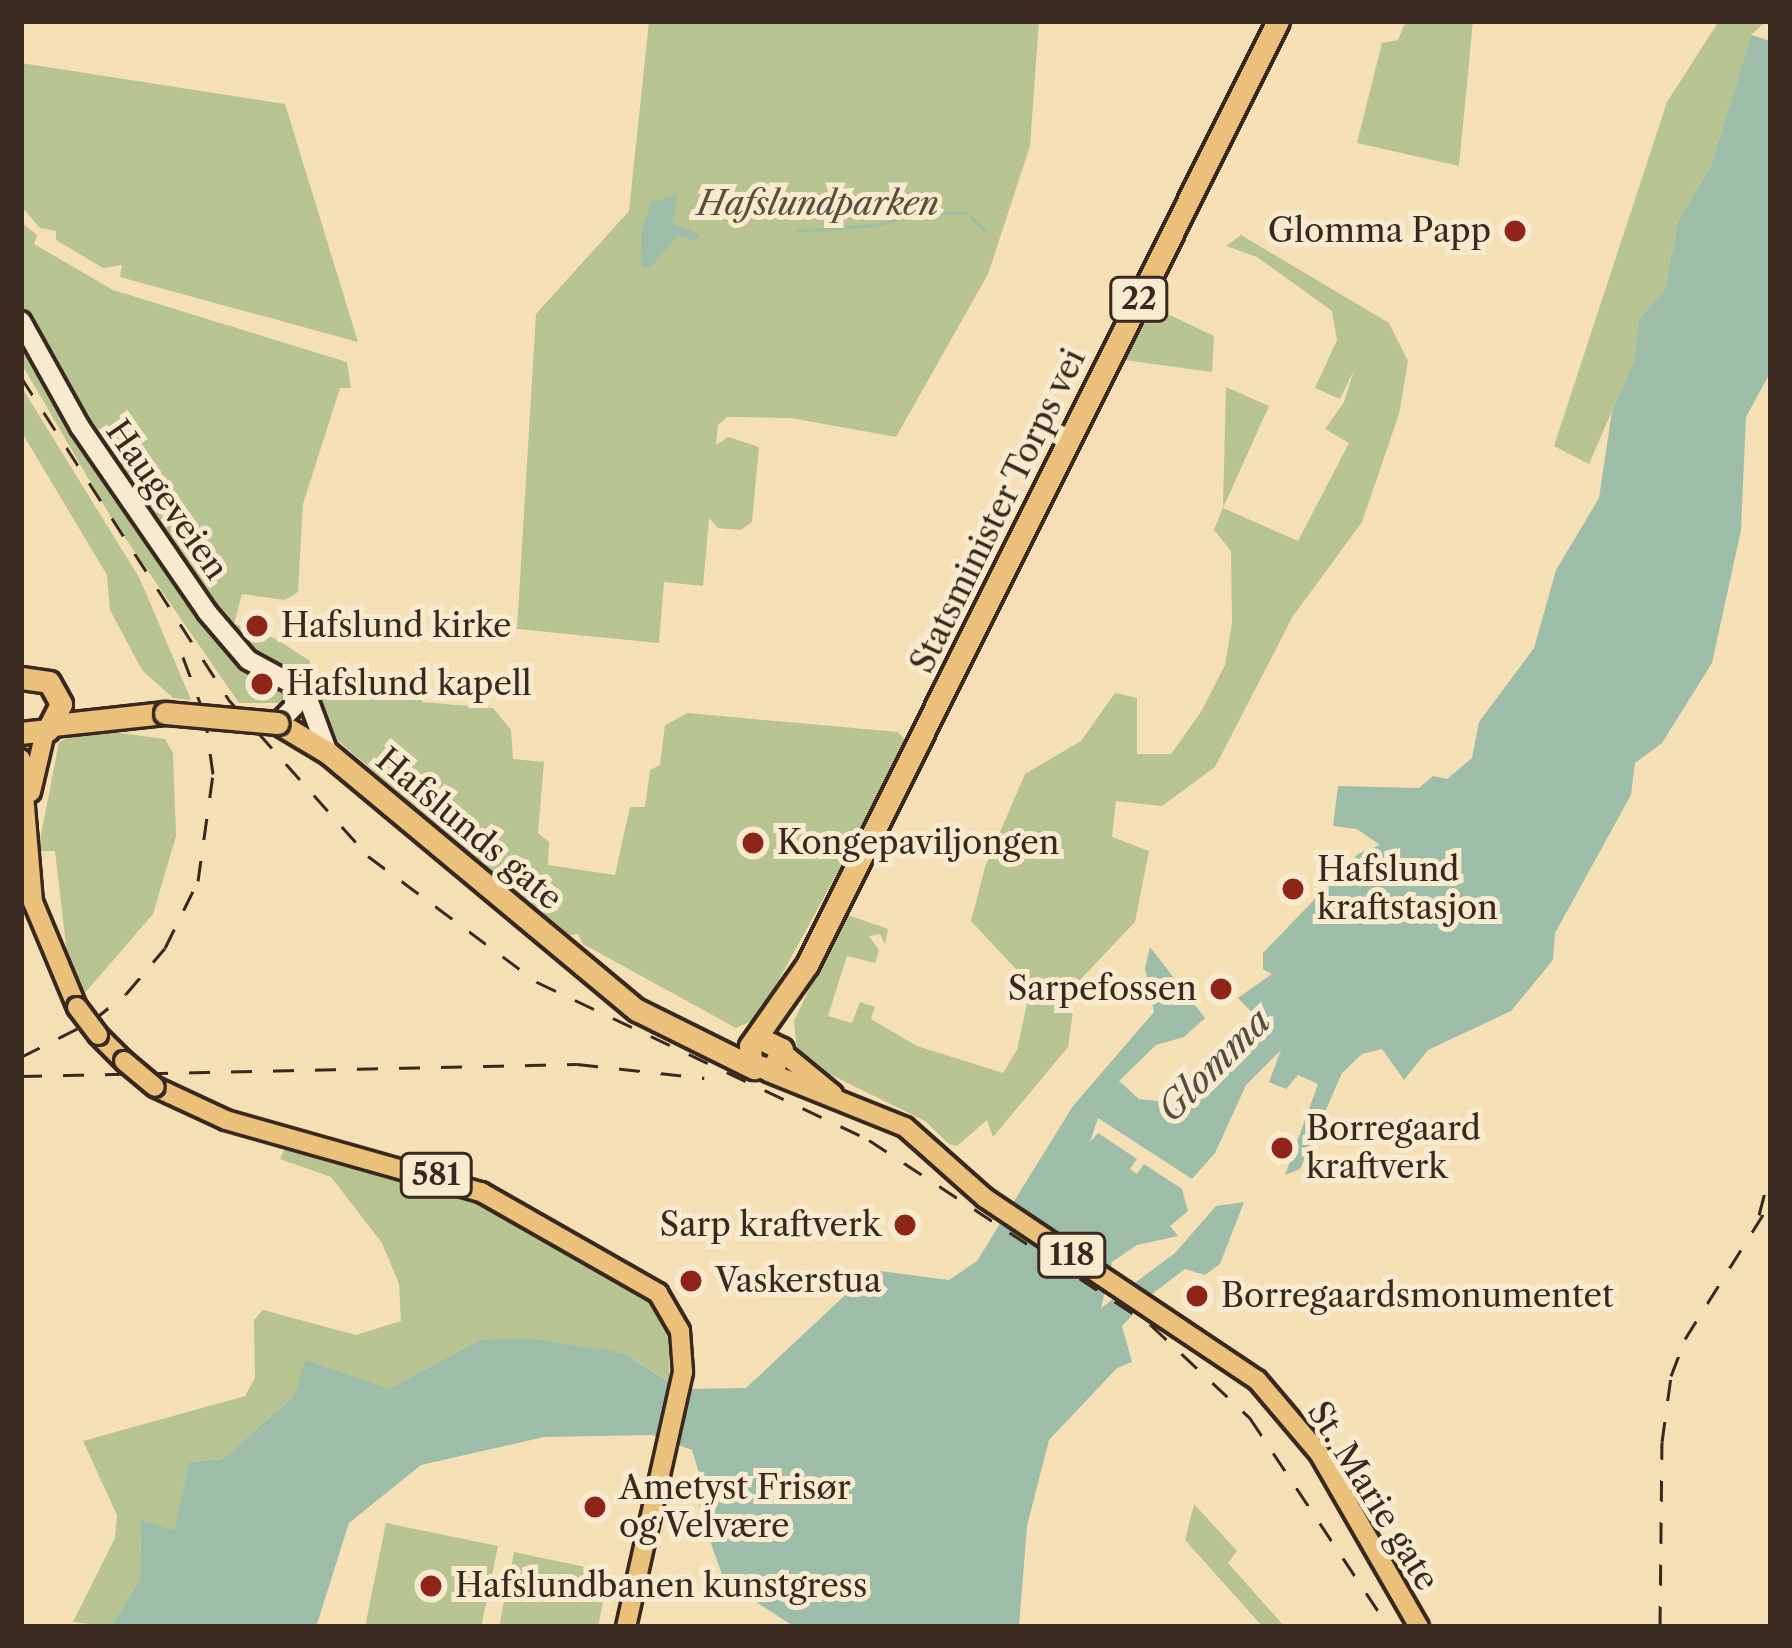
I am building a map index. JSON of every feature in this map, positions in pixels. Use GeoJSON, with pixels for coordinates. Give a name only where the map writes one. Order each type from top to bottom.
{"type":"FeatureCollection","features":[{"type":"Feature","properties":{"kind":"highway","name":"Statsminister Torps vei"},"geometry":{"type":"LineString","coordinates":[[756,1040],[807,965],[1278,21]]}},
{"type":"Feature","properties":{"kind":"highway"},"geometry":{"type":"LineString","coordinates":[[21,678],[38,677],[57,691],[165,713],[278,723]]}},
{"type":"Feature","properties":{"kind":"highway"},"geometry":{"type":"LineString","coordinates":[[50,728],[57,691]]}},
{"type":"Feature","properties":{"kind":"highway"},"geometry":{"type":"LineString","coordinates":[[21,734],[165,713]]}},
{"type":"Feature","properties":{"kind":"highway","name":"Hafslunds gate"},"geometry":{"type":"LineString","coordinates":[[278,723],[328,753],[652,1021],[761,1070]]}},
{"type":"Feature","properties":{"kind":"highway","name":"Statsminister Torps vei"},"geometry":{"type":"LineString","coordinates":[[782,1051],[807,965]]}},
{"type":"Feature","properties":{"kind":"highway","name":"Hafslunds gate"},"geometry":{"type":"LineString","coordinates":[[616,991],[720,1040],[756,1040],[782,1051]]}},
{"type":"Feature","properties":{"kind":"highway"},"geometry":{"type":"LineString","coordinates":[[756,1040],[748,1055],[761,1070]]}},
{"type":"Feature","properties":{"kind":"highway","name":"22"},"geometry":{"type":"LineString","coordinates":[[761,1070],[782,1051]]}},
{"type":"Feature","properties":{"kind":"main road","name":"Haugeveien"},"geometry":{"type":"LineString","coordinates":[[21,321],[80,427],[208,612],[248,660],[308,696],[328,753]]}},
{"type":"Feature","properties":{"kind":"main road"},"geometry":{"type":"LineString","coordinates":[[278,723],[295,707],[294,686]]}},
{"type":"Feature","properties":{"kind":"main road","name":"581"},"geometry":{"type":"LineString","coordinates":[[26,814],[50,728]]}},
{"type":"Feature","properties":{"kind":"main road","name":"581"},"geometry":{"type":"LineString","coordinates":[[21,759],[39,925],[77,1007],[124,1061],[155,1087],[226,1120],[481,1192],[608,1259],[672,1313],[682,1343],[680,1386],[626,1627]]}},
{"type":"Feature","properties":{"kind":"main road","name":"118"},"geometry":{"type":"LineString","coordinates":[[782,1051],[852,1107]]}},
{"type":"Feature","properties":{"kind":"main road","name":"118"},"geometry":{"type":"LineString","coordinates":[[761,1070],[852,1107]]}},
{"type":"Feature","properties":{"kind":"main road","name":"St. Marie gate"},"geometry":{"type":"LineString","coordinates":[[852,1107],[905,1127],[985,1198],[1201,1339],[1289,1413],[1419,1627]]}},
{"type":"Feature","properties":{"kind":"green space","name":"Hafslundparken"},"geometry":{"type":"Polygon","coordinates":[[[649,21],[1039,21],[1030,146],[988,274],[896,437],[791,418],[727,417],[718,425],[716,445],[728,437],[759,447],[752,522],[741,530],[718,528],[709,518],[703,586],[664,582],[659,643],[517,629],[536,314],[629,211],[649,21]]]}},
{"type":"Feature","properties":{"kind":"green space"},"geometry":{"type":"Polygon","coordinates":[[[1406,21],[1473,21],[1459,166],[1357,143],[1382,43],[1398,40],[1406,21]]]}},
{"type":"Feature","properties":{"kind":"green space"},"geometry":{"type":"Polygon","coordinates":[[[1719,21],[1766,21],[1751,35],[1710,168],[1678,220],[1665,289],[1639,319],[1634,360],[1589,464],[1554,446],[1667,102],[1719,21]]]}},
{"type":"Feature","properties":{"kind":"green space"},"geometry":{"type":"Polygon","coordinates":[[[21,63],[285,104],[358,342],[120,277],[122,265],[103,268],[56,240],[56,231],[40,228],[21,206],[21,63]]]}},
{"type":"Feature","properties":{"kind":"green space"},"geometry":{"type":"Polygon","coordinates":[[[21,222],[37,235],[34,244],[113,290],[347,362],[351,388],[340,388],[303,504],[298,592],[285,600],[242,594],[234,624],[276,639],[310,661],[309,669],[295,673],[260,658],[215,611],[90,429],[21,303],[21,222]]]}},
{"type":"Feature","properties":{"kind":"green space"},"geometry":{"type":"Polygon","coordinates":[[[1241,235],[1389,323],[1408,361],[1399,414],[1362,522],[1293,616],[1215,767],[1162,806],[1116,801],[1112,837],[1149,851],[1135,922],[1077,983],[1068,1047],[993,1137],[987,1120],[957,1146],[949,1144],[925,1121],[809,1064],[797,1050],[794,1021],[845,914],[888,929],[885,944],[880,934],[869,936],[879,950],[875,963],[847,956],[828,1016],[852,1023],[860,1002],[875,1007],[871,1019],[917,1046],[1003,1073],[1017,1050],[1031,985],[971,921],[985,867],[1025,774],[1081,741],[1115,693],[1137,698],[1137,754],[1171,754],[1201,712],[1225,665],[1232,623],[1231,551],[1214,530],[1223,507],[1226,387],[1269,406],[1223,508],[1298,541],[1349,443],[1325,429],[1344,402],[1354,370],[1340,399],[1315,388],[1337,340],[1332,311],[1257,257],[1226,246],[1241,235]]]}},
{"type":"Feature","properties":{"kind":"green space"},"geometry":{"type":"Polygon","coordinates":[[[1138,300],[1214,336],[1212,372],[1110,358],[1138,300]]]}},
{"type":"Feature","properties":{"kind":"green space"},"geometry":{"type":"Polygon","coordinates":[[[21,321],[229,639],[294,685],[279,703],[239,703],[112,519],[21,363],[21,321]]]}},
{"type":"Feature","properties":{"kind":"green space"},"geometry":{"type":"Polygon","coordinates":[[[21,386],[140,579],[191,700],[173,698],[142,670],[110,610],[107,575],[21,431],[21,386]]]}},
{"type":"Feature","properties":{"kind":"green space"},"geometry":{"type":"Polygon","coordinates":[[[343,675],[423,682],[422,702],[493,708],[511,730],[513,759],[544,762],[538,833],[549,842],[548,865],[615,875],[630,807],[645,807],[650,770],[660,765],[665,725],[688,713],[898,732],[908,743],[758,1018],[736,1028],[583,944],[578,934],[567,936],[329,733],[316,688],[343,675]]]}},
{"type":"Feature","properties":{"kind":"green space"},"geometry":{"type":"Polygon","coordinates":[[[89,729],[165,739],[173,753],[176,836],[153,914],[84,994],[68,962],[55,851],[41,851],[40,840],[59,742],[89,729]]]}},
{"type":"Feature","properties":{"kind":"green space"},"geometry":{"type":"Polygon","coordinates":[[[286,1145],[475,1196],[648,1292],[670,1330],[669,1381],[623,1353],[479,1340],[389,1389],[294,1396],[222,1459],[189,1462],[174,1532],[141,1519],[140,1580],[110,1627],[73,1622],[115,1538],[117,1515],[83,1441],[245,1396],[255,1378],[254,1320],[263,1310],[356,1335],[401,1321],[399,1284],[382,1243],[331,1177],[280,1159],[286,1145]]]}},
{"type":"Feature","properties":{"kind":"green space"},"geometry":{"type":"Polygon","coordinates":[[[1194,1504],[1237,1551],[1228,1563],[1285,1627],[1263,1627],[1185,1540],[1194,1504]]]}},
{"type":"Feature","properties":{"kind":"green space","name":"Hafslundbanen kunstgress"},"geometry":{"type":"Polygon","coordinates":[[[386,1523],[498,1546],[481,1627],[365,1627],[386,1523]]]}},
{"type":"Feature","properties":{"kind":"green space"},"geometry":{"type":"Polygon","coordinates":[[[514,1552],[609,1572],[598,1627],[499,1627],[514,1552]]]}},
{"type":"Feature","properties":{"kind":"shaded area"},"geometry":{"type":"Polygon","coordinates":[[[1751,35],[1771,41],[1771,371],[1746,417],[1741,530],[1712,663],[1662,743],[1635,763],[1631,795],[1555,933],[1553,960],[1511,1011],[1428,1050],[1404,1080],[1382,1049],[1362,1054],[1342,1073],[1300,1169],[1285,1175],[1318,1084],[1298,1075],[1286,1089],[1269,1082],[1281,1050],[1246,1085],[1215,1153],[1192,1179],[1098,1118],[1090,1142],[1098,1133],[1137,1159],[1130,1169],[1137,1174],[1144,1164],[1182,1189],[1188,1211],[1170,1226],[1178,1236],[1137,1245],[1112,1262],[1101,1308],[1175,1253],[1216,1206],[1244,1202],[1220,1264],[1205,1275],[1185,1269],[1152,1294],[1122,1326],[1132,1362],[1117,1368],[1049,1440],[1027,1526],[1019,1627],[795,1627],[747,1596],[730,1597],[699,1510],[702,1483],[692,1450],[652,1435],[544,1437],[421,1465],[349,1523],[316,1627],[110,1627],[140,1580],[141,1519],[174,1531],[189,1462],[222,1459],[294,1396],[306,1360],[389,1389],[479,1340],[529,1338],[623,1353],[681,1389],[746,1388],[872,1270],[949,1280],[977,1261],[1073,1106],[1154,1012],[1145,968],[1150,947],[1205,1018],[1184,1037],[1156,1045],[1119,1081],[1139,1099],[1159,1101],[1202,1091],[1229,1071],[1242,1047],[1267,1028],[1238,998],[1272,974],[1263,969],[1263,953],[1358,854],[1380,845],[1357,829],[1333,826],[1338,786],[1419,788],[1433,776],[1447,779],[1472,758],[1479,722],[1534,648],[1556,570],[1599,498],[1612,411],[1634,360],[1639,319],[1665,289],[1678,220],[1710,168],[1751,35]]]}},
{"type":"Feature","properties":{"kind":"shaded area"},"geometry":{"type":"Polygon","coordinates":[[[677,195],[673,224],[700,234],[696,241],[677,236],[652,267],[642,267],[641,230],[652,202],[677,195]]]}},
{"type":"Feature","properties":{"kind":"waterway"},"geometry":{"type":"LineString","coordinates":[[796,231],[878,225],[920,212],[966,213]]}},
{"type":"Feature","properties":{"kind":"waterway"},"geometry":{"type":"LineString","coordinates":[[970,217],[985,230]]}},
{"type":"Feature","properties":{"kind":"railway"},"geometry":{"type":"LineString","coordinates":[[21,377],[230,701],[368,856],[537,982],[869,1140],[1151,1325],[1250,1418],[1389,1627]]}},
{"type":"Feature","properties":{"kind":"railway"},"geometry":{"type":"LineString","coordinates":[[21,1057],[92,1021],[126,994],[165,948],[198,881],[213,774],[205,716],[180,649]]}},
{"type":"Feature","properties":{"kind":"railway"},"geometry":{"type":"LineString","coordinates":[[21,1076],[577,1064],[704,1078]]}},
{"type":"Feature","properties":{"kind":"railway"},"geometry":{"type":"LineString","coordinates":[[1759,1215],[1771,1169]]}},
{"type":"Feature","properties":{"kind":"railway"},"geometry":{"type":"LineString","coordinates":[[1660,1627],[1662,1442],[1671,1376],[1685,1339],[1771,1202]]}},
{"type":"Feature","properties":{"kind":"place","name":"Glomma Papp"},"geometry":{"type":"Point","coordinates":[1515,231]}},
{"type":"Feature","properties":{"kind":"place","name":"Hafslund kirke"},"geometry":{"type":"Point","coordinates":[257,626]}},
{"type":"Feature","properties":{"kind":"place","name":"Hafslund kapell"},"geometry":{"type":"Point","coordinates":[262,684]}},
{"type":"Feature","properties":{"kind":"place","name":"Kongepaviljongen"},"geometry":{"type":"Point","coordinates":[753,843]}},
{"type":"Feature","properties":{"kind":"place","name":"Hafslund kraftstasjon"},"geometry":{"type":"Point","coordinates":[1293,889]}},
{"type":"Feature","properties":{"kind":"place","name":"Sarpefossen"},"geometry":{"type":"Point","coordinates":[1221,989]}},
{"type":"Feature","properties":{"kind":"place","name":"Borregaard kraftverk"},"geometry":{"type":"Point","coordinates":[1282,1148]}},
{"type":"Feature","properties":{"kind":"place","name":"Sarp kraftverk"},"geometry":{"type":"Point","coordinates":[905,1225]}},
{"type":"Feature","properties":{"kind":"place","name":"Vaskerstua"},"geometry":{"type":"Point","coordinates":[691,1281]}},
{"type":"Feature","properties":{"kind":"place","name":"Borregaardsmonumentet"},"geometry":{"type":"Point","coordinates":[1197,1296]}},
{"type":"Feature","properties":{"kind":"place","name":"Ametyst Frisør og Velvære"},"geometry":{"type":"Point","coordinates":[595,1507]}},
{"type":"Feature","properties":{"kind":"place","name":"Hafslundbanen kunstgress"},"geometry":{"type":"Point","coordinates":[431,1586]}},
{"type":"Feature","properties":{"kind":"water label","name":"Glomma"},"geometry":{"type":"Point","coordinates":[1214,1065]}}]}
